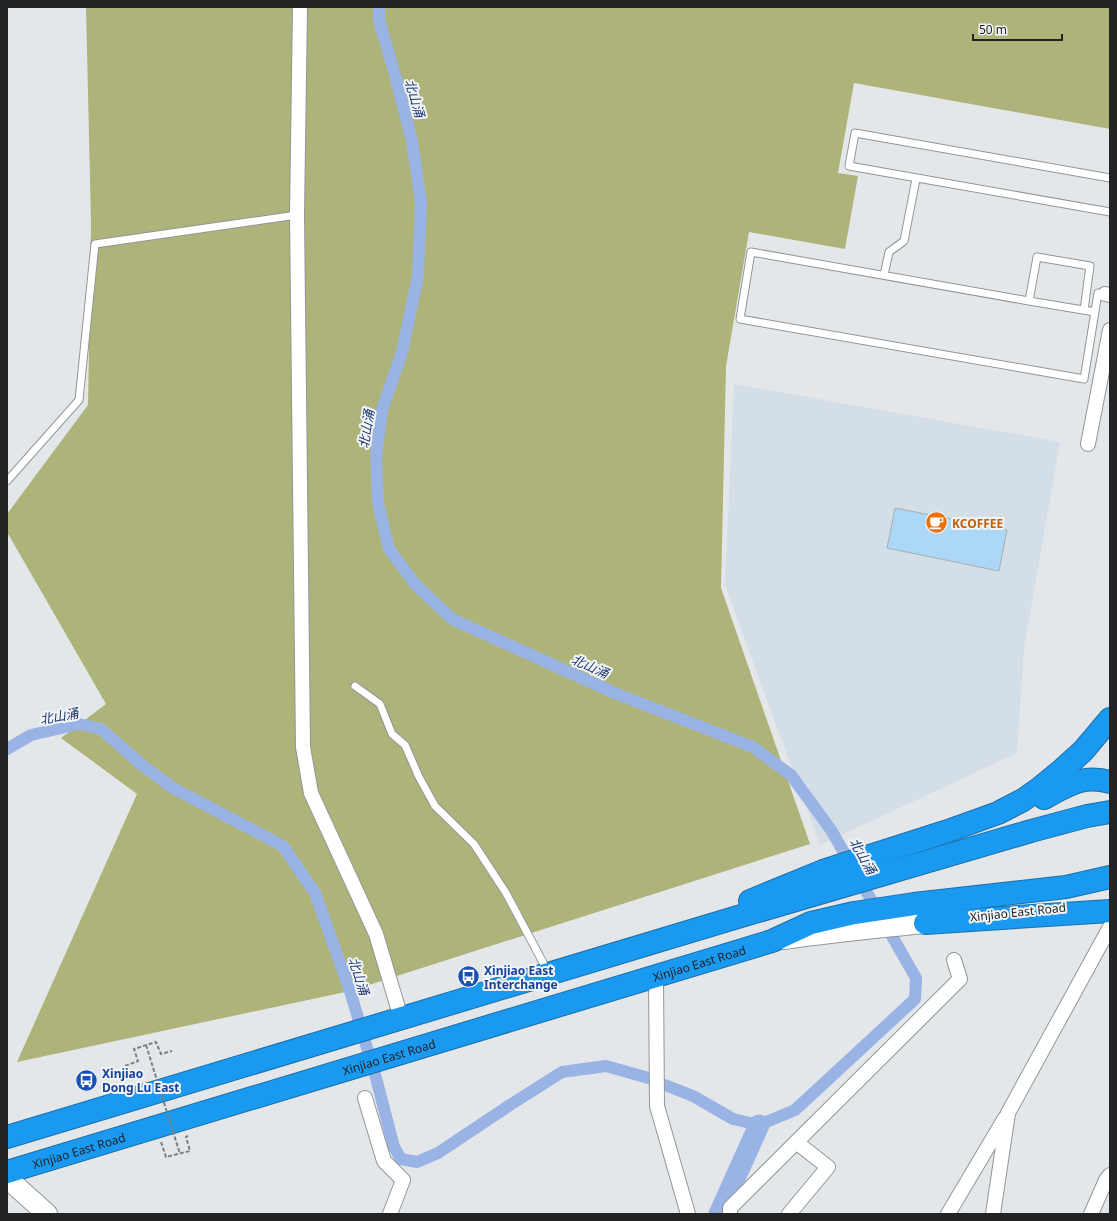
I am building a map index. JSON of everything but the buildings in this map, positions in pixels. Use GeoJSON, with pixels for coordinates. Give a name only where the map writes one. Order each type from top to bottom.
{"type":"FeatureCollection","features":[{"type":"Feature","properties":{"kind":"highway"},"geometry":{"type":"LineString","coordinates":[[998,813],[1023,800],[1062,770],[1083,751],[1110,719]]}},
{"type":"Feature","properties":{"kind":"highway"},"geometry":{"type":"LineString","coordinates":[[615,955],[823,871],[1041,800],[1071,783],[1092,779],[1110,782]]}},
{"type":"Feature","properties":{"kind":"highway"},"geometry":{"type":"LineString","coordinates":[[7,1136],[392,1020],[1032,831],[1087,816],[1110,812]]}},
{"type":"Feature","properties":{"kind":"highway"},"geometry":{"type":"LineString","coordinates":[[1035,891],[1101,866],[1110,860]]}},
{"type":"Feature","properties":{"kind":"highway"},"geometry":{"type":"LineString","coordinates":[[920,914],[1035,891],[1066,887],[1110,877]]}},
{"type":"Feature","properties":{"kind":"highway"},"geometry":{"type":"LineString","coordinates":[[920,914],[1110,911]]}},
{"type":"Feature","properties":{"kind":"highway","name":"Xinjiao East Road"},"geometry":{"type":"LineString","coordinates":[[7,1172],[772,941],[811,923],[857,922],[920,914]]}},
{"type":"Feature","properties":{"kind":"street"},"geometry":{"type":"LineString","coordinates":[[300,7],[296,215],[303,747],[310,793],[376,934],[392,1020]]}},
{"type":"Feature","properties":{"kind":"street"},"geometry":{"type":"LineString","coordinates":[[1088,444],[1110,330]]}},
{"type":"Feature","properties":{"kind":"street","name":"Xinjiao East Road"},"geometry":{"type":"LineString","coordinates":[[920,914],[1074,906],[1110,900]]}},
{"type":"Feature","properties":{"kind":"street"},"geometry":{"type":"LineString","coordinates":[[948,1214],[1008,1113],[1110,927]]}},
{"type":"Feature","properties":{"kind":"street"},"geometry":{"type":"LineString","coordinates":[[730,1214],[730,1208],[960,979],[954,960]]}},
{"type":"Feature","properties":{"kind":"street"},"geometry":{"type":"LineString","coordinates":[[656,976],[657,1106],[688,1214]]}},
{"type":"Feature","properties":{"kind":"street"},"geometry":{"type":"LineString","coordinates":[[365,1098],[384,1161],[403,1180],[390,1214]]}},
{"type":"Feature","properties":{"kind":"street"},"geometry":{"type":"LineString","coordinates":[[993,1214],[1008,1113]]}},
{"type":"Feature","properties":{"kind":"street"},"geometry":{"type":"LineString","coordinates":[[789,1214],[828,1167],[796,1142]]}},
{"type":"Feature","properties":{"kind":"street"},"geometry":{"type":"LineString","coordinates":[[1091,1214],[1106,1180],[1110,1175]]}},
{"type":"Feature","properties":{"kind":"street"},"geometry":{"type":"LineString","coordinates":[[7,1178],[46,1214]]}},
{"type":"Feature","properties":{"kind":"lane"},"geometry":{"type":"LineString","coordinates":[[1110,178],[855,133],[849,166],[1110,212]]}},
{"type":"Feature","properties":{"kind":"lane"},"geometry":{"type":"LineString","coordinates":[[884,275],[889,252],[904,241],[916,178]]}},
{"type":"Feature","properties":{"kind":"lane"},"geometry":{"type":"LineString","coordinates":[[7,482],[79,400],[95,244],[296,215]]}},
{"type":"Feature","properties":{"kind":"lane"},"geometry":{"type":"LineString","coordinates":[[1087,291],[1104,294],[1095,312],[1084,379],[740,319],[751,252],[1095,312]]}},
{"type":"Feature","properties":{"kind":"lane"},"geometry":{"type":"LineString","coordinates":[[1029,300],[1037,256],[1090,266],[1084,310]]}},
{"type":"Feature","properties":{"kind":"lane"},"geometry":{"type":"LineString","coordinates":[[355,686],[380,704],[392,734],[405,745],[419,777],[435,806],[474,844],[506,893],[549,974]]}},
{"type":"Feature","properties":{"kind":"path"},"geometry":{"type":"LineString","coordinates":[[125,1066],[138,1061],[134,1049],[156,1042],[161,1054],[172,1050]]}},
{"type":"Feature","properties":{"kind":"path"},"geometry":{"type":"LineString","coordinates":[[146,1045],[180,1154]]}},
{"type":"Feature","properties":{"kind":"path"},"geometry":{"type":"LineString","coordinates":[[155,1143],[161,1141],[166,1157],[180,1154],[190,1150],[186,1137],[191,1135]]}},
{"type":"Feature","properties":{"kind":"shaded area"},"geometry":{"type":"Polygon","coordinates":[[[734,384],[1060,442],[1024,648],[1017,753],[820,845],[725,585],[734,384]]]}},
{"type":"Feature","properties":{"kind":"green space"},"geometry":{"type":"Polygon","coordinates":[[[86,7],[1110,7],[1110,129],[854,83],[838,173],[858,176],[845,249],[749,232],[726,366],[721,588],[810,844],[350,991],[17,1062],[137,794],[61,738],[106,704],[7,532],[7,514],[88,405],[91,223],[86,7]]]}},
{"type":"Feature","properties":{"kind":"waterway","name":"北山涌"},"geometry":{"type":"LineString","coordinates":[[379,7],[379,20],[412,141],[421,203],[418,276],[402,352],[382,410],[376,457],[378,503],[389,549],[415,584],[452,619],[617,694],[753,747],[791,775],[831,830],[916,978],[915,999],[795,1110],[759,1125],[733,1119],[693,1096],[665,1085]]}},
{"type":"Feature","properties":{"kind":"waterway","name":"北山涌"},"geometry":{"type":"LineString","coordinates":[[7,749],[31,735],[79,724],[101,729],[142,765],[173,788],[283,846],[315,893],[350,991],[376,1078],[394,1147],[401,1159],[417,1162],[438,1153],[562,1072],[606,1066],[652,1079]]}},
{"type":"Feature","properties":{"kind":"waterway"},"geometry":{"type":"LineString","coordinates":[[719,1214],[759,1125]]}},
{"type":"Feature","properties":{"kind":"place","name":"KCOFFEE"},"geometry":{"type":"Point","coordinates":[937,523]}},
{"type":"Feature","properties":{"kind":"place","name":"Xinjiao East Interchange"},"geometry":{"type":"Point","coordinates":[469,977]}},
{"type":"Feature","properties":{"kind":"place","name":"Xinjiao Dong Lu East"},"geometry":{"type":"Point","coordinates":[86,1080]}}]}
